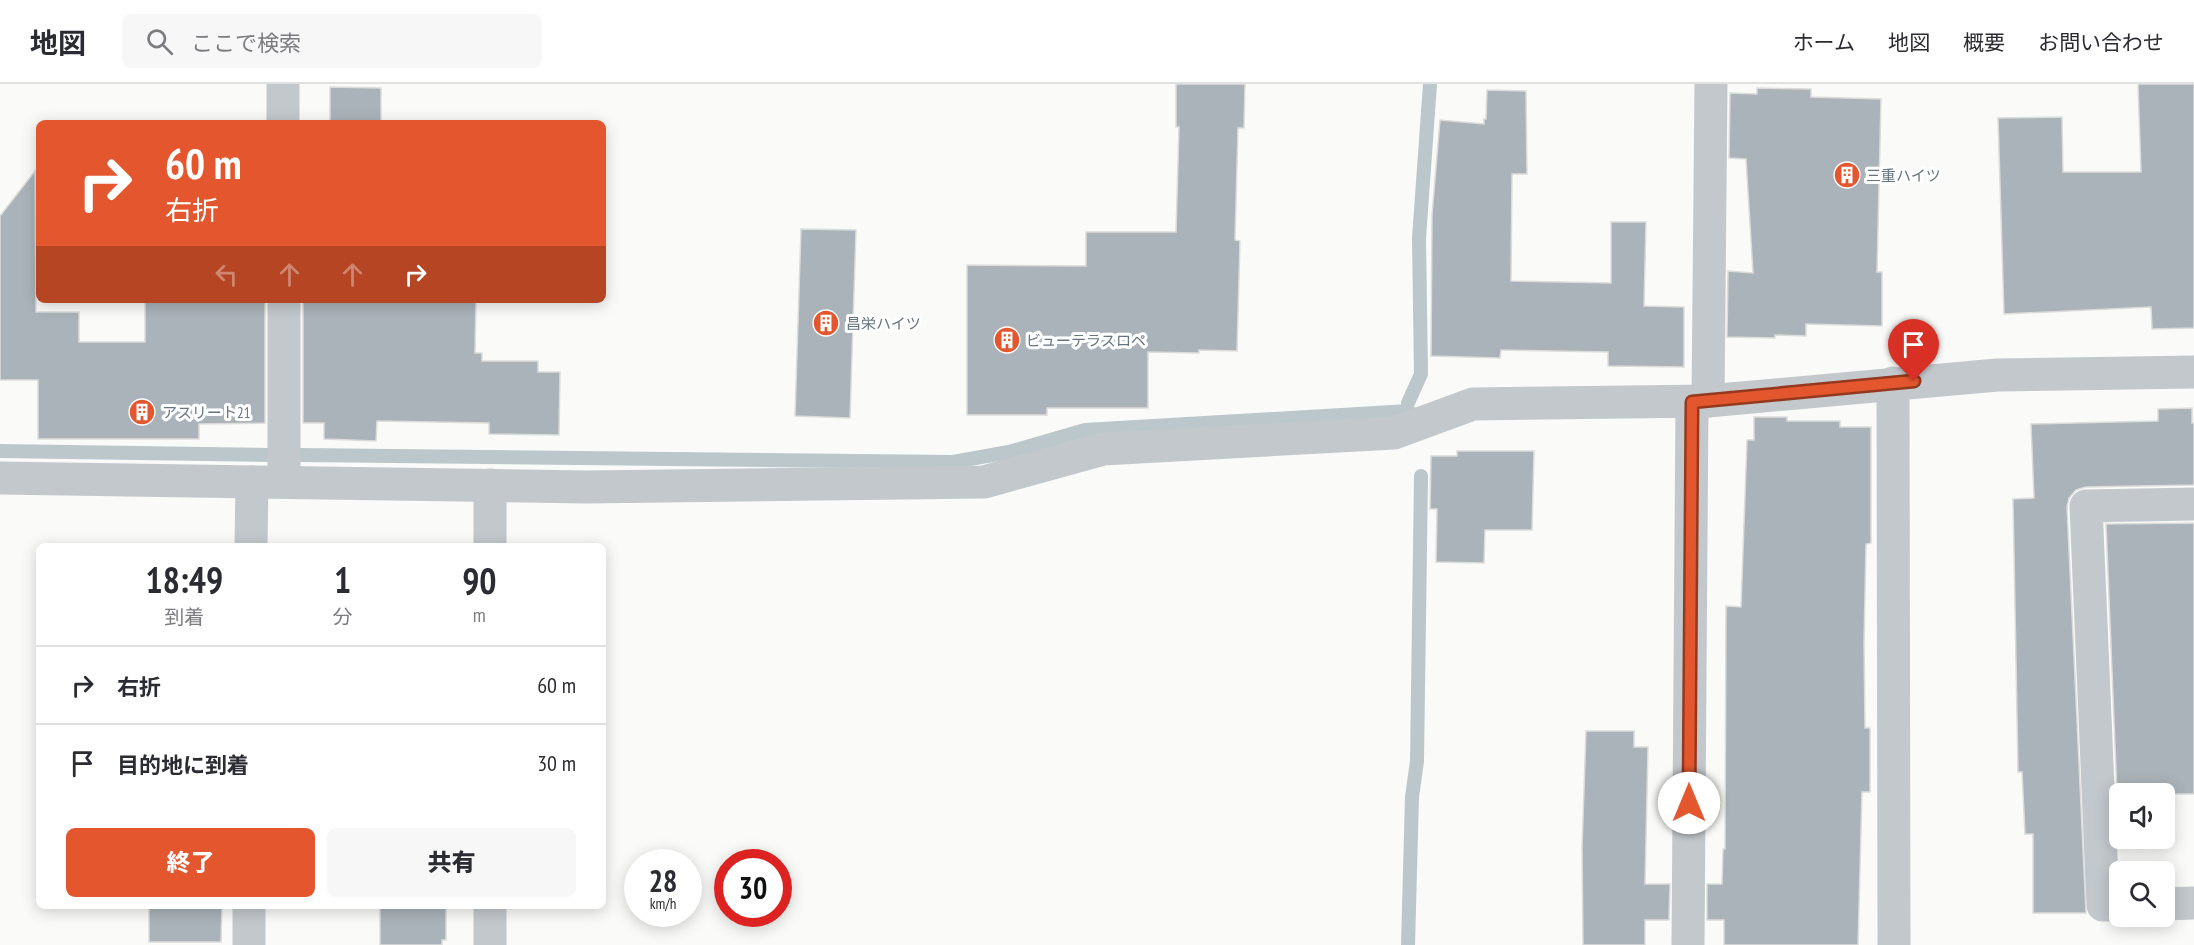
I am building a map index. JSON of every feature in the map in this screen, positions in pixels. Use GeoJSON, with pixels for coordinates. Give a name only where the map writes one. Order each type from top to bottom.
{"type":"FeatureCollection","features":[{"type":"Feature","properties":{"kind":"street"},"geometry":{"type":"LineString","coordinates":[[283,84],[284,120]]}},
{"type":"Feature","properties":{"kind":"street"},"geometry":{"type":"LineString","coordinates":[[1688,945],[1700,402],[1711,84]]}},
{"type":"Feature","properties":{"kind":"street"},"geometry":{"type":"LineString","coordinates":[[284,303],[284,482]]}},
{"type":"Feature","properties":{"kind":"street"},"geometry":{"type":"LineString","coordinates":[[0,478],[587,487],[984,482],[1103,449],[1394,433],[1473,404],[1700,402],[1997,375],[2194,372]]}},
{"type":"Feature","properties":{"kind":"street"},"geometry":{"type":"LineString","coordinates":[[1893,383],[1894,945]]}},
{"type":"Feature","properties":{"kind":"street"},"geometry":{"type":"LineString","coordinates":[[251,543],[252,482]]}},
{"type":"Feature","properties":{"kind":"street"},"geometry":{"type":"LineString","coordinates":[[490,485],[490,543]]}},
{"type":"Feature","properties":{"kind":"street"},"geometry":{"type":"LineString","coordinates":[[2109,905],[2103,905],[2086,506],[2194,504]]}},
{"type":"Feature","properties":{"kind":"street"},"geometry":{"type":"LineString","coordinates":[[2175,904],[2194,903]]}},
{"type":"Feature","properties":{"kind":"street"},"geometry":{"type":"LineString","coordinates":[[249,909],[249,945]]}},
{"type":"Feature","properties":{"kind":"street"},"geometry":{"type":"LineString","coordinates":[[490,909],[490,945]]}},
{"type":"Feature","properties":{"kind":"building"},"geometry":{"type":"Polygon","coordinates":[[[1176,84],[1245,84],[1244,128],[1238,128],[1235,240],[1240,241],[1237,351],[1148,352],[1148,408],[1047,408],[1047,415],[967,415],[967,265],[1086,266],[1086,232],[1176,232],[1179,127],[1176,127],[1176,84]]]}},
{"type":"Feature","properties":{"kind":"building"},"geometry":{"type":"Polygon","coordinates":[[[2138,84],[2194,84],[2194,328],[2152,329],[2151,307],[2004,314],[1998,118],[2062,117],[2063,172],[2141,172],[2138,84]]]}},
{"type":"Feature","properties":{"kind":"building"},"geometry":{"type":"Polygon","coordinates":[[[330,87],[381,88],[381,120],[330,120],[330,87]]]}},
{"type":"Feature","properties":{"kind":"building"},"geometry":{"type":"Polygon","coordinates":[[[1757,88],[1811,89],[1811,97],[1881,99],[1877,272],[1882,272],[1882,326],[1806,324],[1806,336],[1727,337],[1728,271],[1753,273],[1746,159],[1729,158],[1730,93],[1757,94],[1757,88]]]}},
{"type":"Feature","properties":{"kind":"building"},"geometry":{"type":"Polygon","coordinates":[[[1487,90],[1526,91],[1527,174],[1512,174],[1511,281],[1611,283],[1611,222],[1646,222],[1644,306],[1684,307],[1684,367],[1608,366],[1608,352],[1501,350],[1500,358],[1431,356],[1432,215],[1440,120],[1484,124],[1487,90]]]}},
{"type":"Feature","properties":{"kind":"building"},"geometry":{"type":"Polygon","coordinates":[[[35,171],[36,312],[79,312],[79,342],[145,342],[145,303],[265,303],[265,423],[199,424],[199,439],[38,439],[38,380],[0,380],[0,216],[35,171]]]}},
{"type":"Feature","properties":{"kind":"building","name":"昌栄ハイツ"},"geometry":{"type":"Polygon","coordinates":[[[801,229],[856,230],[850,418],[795,416],[801,229]]]}},
{"type":"Feature","properties":{"kind":"building"},"geometry":{"type":"Polygon","coordinates":[[[303,303],[476,303],[475,353],[482,353],[482,361],[538,361],[538,372],[560,372],[559,435],[489,434],[489,423],[377,421],[376,441],[324,439],[324,423],[303,423],[303,303]]]}},
{"type":"Feature","properties":{"kind":"building"},"geometry":{"type":"Polygon","coordinates":[[[2192,408],[2194,485],[2086,487],[2076,490],[2069,498],[2067,507],[2086,913],[2033,913],[2033,834],[2025,834],[2022,772],[2018,772],[2013,499],[2034,498],[2031,424],[2158,421],[2158,409],[2192,408]]]}},
{"type":"Feature","properties":{"kind":"building"},"geometry":{"type":"Polygon","coordinates":[[[1754,417],[1787,417],[1787,421],[1840,421],[1840,427],[1871,427],[1871,543],[1866,544],[1864,642],[1865,728],[1870,728],[1870,792],[1862,792],[1858,945],[1724,945],[1724,920],[1707,920],[1707,884],[1722,884],[1723,849],[1725,849],[1726,606],[1741,607],[1747,440],[1754,440],[1754,417]]]}},
{"type":"Feature","properties":{"kind":"building"},"geometry":{"type":"Polygon","coordinates":[[[1457,451],[1534,451],[1532,530],[1485,530],[1484,563],[1436,562],[1437,509],[1430,509],[1431,456],[1457,456],[1457,451]]]}},
{"type":"Feature","properties":{"kind":"building"},"geometry":{"type":"Polygon","coordinates":[[[2194,523],[2194,794],[2175,794],[2175,783],[2117,783],[2106,524],[2194,523]]]}},
{"type":"Feature","properties":{"kind":"building"},"geometry":{"type":"Polygon","coordinates":[[[1586,731],[1634,731],[1634,747],[1648,747],[1645,884],[1670,884],[1669,920],[1645,920],[1645,945],[1583,945],[1582,848],[1586,731]]]}},
{"type":"Feature","properties":{"kind":"building"},"geometry":{"type":"Polygon","coordinates":[[[149,909],[222,909],[221,942],[149,942],[149,909]]]}},
{"type":"Feature","properties":{"kind":"building"},"geometry":{"type":"Polygon","coordinates":[[[380,909],[446,909],[446,940],[442,940],[442,945],[380,945],[380,909]]]}},
{"type":"Feature","properties":{"kind":"waterway"},"geometry":{"type":"LineString","coordinates":[[1408,403],[1421,374],[1419,238],[1430,84]]}},
{"type":"Feature","properties":{"kind":"waterway"},"geometry":{"type":"LineString","coordinates":[[300,455],[953,462],[1009,452],[1085,430],[1409,411]]}},
{"type":"Feature","properties":{"kind":"waterway"},"geometry":{"type":"LineString","coordinates":[[0,451],[268,455]]}},
{"type":"Feature","properties":{"kind":"waterway"},"geometry":{"type":"LineString","coordinates":[[1408,945],[1412,797],[1417,761],[1421,476]]}},
{"type":"Feature","properties":{"kind":"place","name":"三重ハイツ"},"geometry":{"type":"Point","coordinates":[1847,175]}},
{"type":"Feature","properties":{"kind":"place","name":"昌栄ハイツ"},"geometry":{"type":"Point","coordinates":[826,323]}},
{"type":"Feature","properties":{"kind":"place","name":"ビューテラスロペ"},"geometry":{"type":"Point","coordinates":[1007,340]}},
{"type":"Feature","properties":{"kind":"place","name":"アスリート21"},"geometry":{"type":"Point","coordinates":[142,412]}},
{"type":"Feature","properties":{"kind":"route"},"geometry":{"type":"LineString","coordinates":[[1689,803],[1692,402],[1914,381]]}}]}
